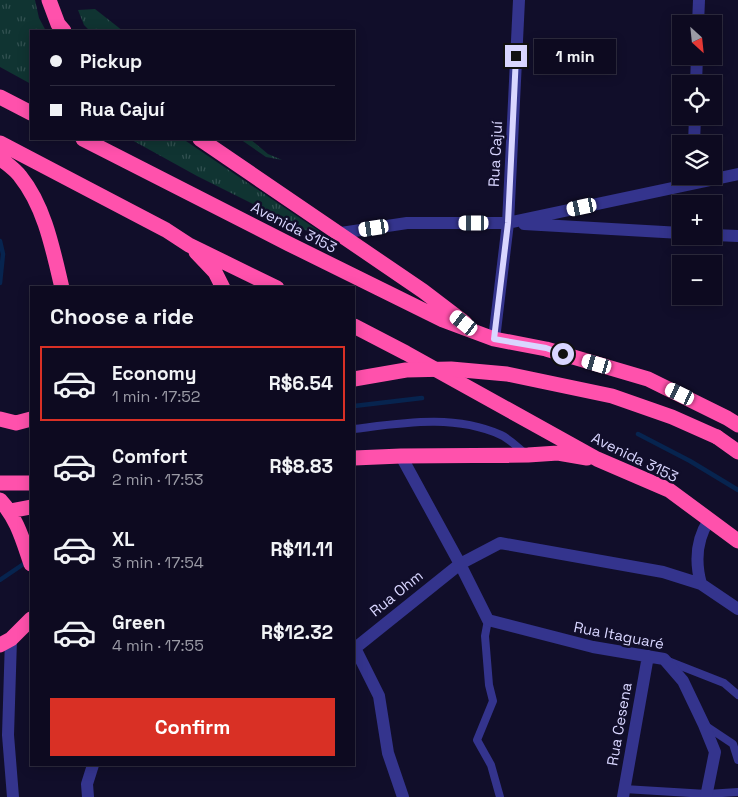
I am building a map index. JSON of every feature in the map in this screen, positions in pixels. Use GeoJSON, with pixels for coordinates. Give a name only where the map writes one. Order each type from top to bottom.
{"type":"FeatureCollection","features":[{"type":"Feature","properties":{"kind":"highway"},"geometry":{"type":"LineString","coordinates":[[48,0],[58,24],[63,30]]}},
{"type":"Feature","properties":{"kind":"highway"},"geometry":{"type":"LineString","coordinates":[[0,97],[30,112]]}},
{"type":"Feature","properties":{"kind":"highway","name":"Avenida 3153"},"geometry":{"type":"LineString","coordinates":[[84,140],[306,253],[443,320],[494,339],[546,348],[648,379],[738,425]]}},
{"type":"Feature","properties":{"kind":"highway"},"geometry":{"type":"LineString","coordinates":[[201,140],[423,291],[478,333]]}},
{"type":"Feature","properties":{"kind":"highway"},"geometry":{"type":"LineString","coordinates":[[0,143],[166,230],[189,245],[273,286]]}},
{"type":"Feature","properties":{"kind":"highway"},"geometry":{"type":"LineString","coordinates":[[0,158],[19,175],[28,187],[40,211],[62,286]]}},
{"type":"Feature","properties":{"kind":"highway"},"geometry":{"type":"LineString","coordinates":[[189,245],[215,272],[221,286]]}},
{"type":"Feature","properties":{"kind":"highway","name":"Avenida 3153"},"geometry":{"type":"LineString","coordinates":[[355,327],[597,459],[669,490],[738,541]]}},
{"type":"Feature","properties":{"kind":"highway"},"geometry":{"type":"LineString","coordinates":[[355,379],[406,370],[451,369],[507,374],[612,396],[672,417],[717,437],[738,452]]}},
{"type":"Feature","properties":{"kind":"highway"},"geometry":{"type":"LineString","coordinates":[[0,420],[16,423],[30,419]]}},
{"type":"Feature","properties":{"kind":"highway"},"geometry":{"type":"LineString","coordinates":[[355,458],[558,453],[597,459]]}},
{"type":"Feature","properties":{"kind":"highway"},"geometry":{"type":"LineString","coordinates":[[0,483],[30,483]]}},
{"type":"Feature","properties":{"kind":"highway"},"geometry":{"type":"LineString","coordinates":[[5,506],[30,507]]}},
{"type":"Feature","properties":{"kind":"highway"},"geometry":{"type":"LineString","coordinates":[[5,506],[20,532],[30,561]]}},
{"type":"Feature","properties":{"kind":"highway"},"geometry":{"type":"LineString","coordinates":[[5,642],[30,619]]}},
{"type":"Feature","properties":{"kind":"street","name":"Rua Cajuí"},"geometry":{"type":"LineString","coordinates":[[494,339],[508,223],[519,0]]}},
{"type":"Feature","properties":{"kind":"street"},"geometry":{"type":"LineString","coordinates":[[698,15],[699,0]]}},
{"type":"Feature","properties":{"kind":"street"},"geometry":{"type":"LineString","coordinates":[[722,176],[738,174]]}},
{"type":"Feature","properties":{"kind":"street"},"geometry":{"type":"LineString","coordinates":[[508,223],[672,185]]}},
{"type":"Feature","properties":{"kind":"street"},"geometry":{"type":"LineString","coordinates":[[341,234],[407,223],[508,223],[672,232]]}},
{"type":"Feature","properties":{"kind":"street"},"geometry":{"type":"LineString","coordinates":[[722,235],[738,236]]}},
{"type":"Feature","properties":{"kind":"street"},"geometry":{"type":"LineString","coordinates":[[401,456],[460,564],[488,620]]}},
{"type":"Feature","properties":{"kind":"street"},"geometry":{"type":"LineString","coordinates":[[700,584],[697,571],[697,554],[701,531],[708,520]]}},
{"type":"Feature","properties":{"kind":"street","name":"Rua Ohm"},"geometry":{"type":"LineString","coordinates":[[355,647],[460,564],[500,543],[663,572],[700,584],[738,609]]}},
{"type":"Feature","properties":{"kind":"street","name":"Rua Itaguaré"},"geometry":{"type":"LineString","coordinates":[[488,620],[593,648],[664,659]]}},
{"type":"Feature","properties":{"kind":"street"},"geometry":{"type":"LineString","coordinates":[[5,642],[8,735],[13,797]]}},
{"type":"Feature","properties":{"kind":"street"},"geometry":{"type":"LineString","coordinates":[[355,650],[380,696],[388,753],[404,797]]}},
{"type":"Feature","properties":{"kind":"street","name":"Rua Cesena"},"geometry":{"type":"LineString","coordinates":[[623,793],[648,656]]}},
{"type":"Feature","properties":{"kind":"street"},"geometry":{"type":"LineString","coordinates":[[664,659],[682,681],[715,752],[706,796]]}},
{"type":"Feature","properties":{"kind":"street"},"geometry":{"type":"LineString","coordinates":[[88,797],[87,784],[93,766]]}},
{"type":"Feature","properties":{"kind":"lane"},"geometry":{"type":"LineString","coordinates":[[355,430],[422,421],[464,423],[502,436],[528,455]]}},
{"type":"Feature","properties":{"kind":"lane"},"geometry":{"type":"LineString","coordinates":[[488,620],[485,636],[489,685],[493,701],[477,740],[491,765],[500,797]]}},
{"type":"Feature","properties":{"kind":"lane","name":"Rua Itaguaré"},"geometry":{"type":"LineString","coordinates":[[664,659],[724,683],[738,695]]}},
{"type":"Feature","properties":{"kind":"lane"},"geometry":{"type":"LineString","coordinates":[[704,725],[733,744],[738,760]]}},
{"type":"Feature","properties":{"kind":"lane"},"geometry":{"type":"LineString","coordinates":[[623,793],[706,796],[738,792]]}},
{"type":"Feature","properties":{"kind":"green space"},"geometry":{"type":"Polygon","coordinates":[[[0,0],[35,0],[39,18],[45,30],[30,30],[30,83],[0,67],[0,0]]]}},
{"type":"Feature","properties":{"kind":"green space"},"geometry":{"type":"Polygon","coordinates":[[[95,9],[122,30],[89,30],[84,25],[78,10],[95,9]]]}},
{"type":"Feature","properties":{"kind":"green space"},"geometry":{"type":"Polygon","coordinates":[[[132,140],[184,140],[319,231],[317,236],[197,176],[132,140]]]}},
{"type":"Feature","properties":{"kind":"green space"},"geometry":{"type":"Polygon","coordinates":[[[241,140],[251,140],[268,154],[282,160],[266,157],[241,140]]]}},
{"type":"Feature","properties":{"kind":"waterway"},"geometry":{"type":"LineString","coordinates":[[0,241],[3,254],[0,283]]}},
{"type":"Feature","properties":{"kind":"waterway"},"geometry":{"type":"LineString","coordinates":[[355,406],[422,398]]}},
{"type":"Feature","properties":{"kind":"waterway"},"geometry":{"type":"LineString","coordinates":[[638,434],[690,461],[738,490]]}},
{"type":"Feature","properties":{"kind":"waterway"},"geometry":{"type":"LineString","coordinates":[[0,580],[28,561]]}},
{"type":"Feature","properties":{"kind":"route"},"geometry":{"type":"LineString","coordinates":[[516,56],[508,223],[494,339],[546,348],[563,354]]}}]}
